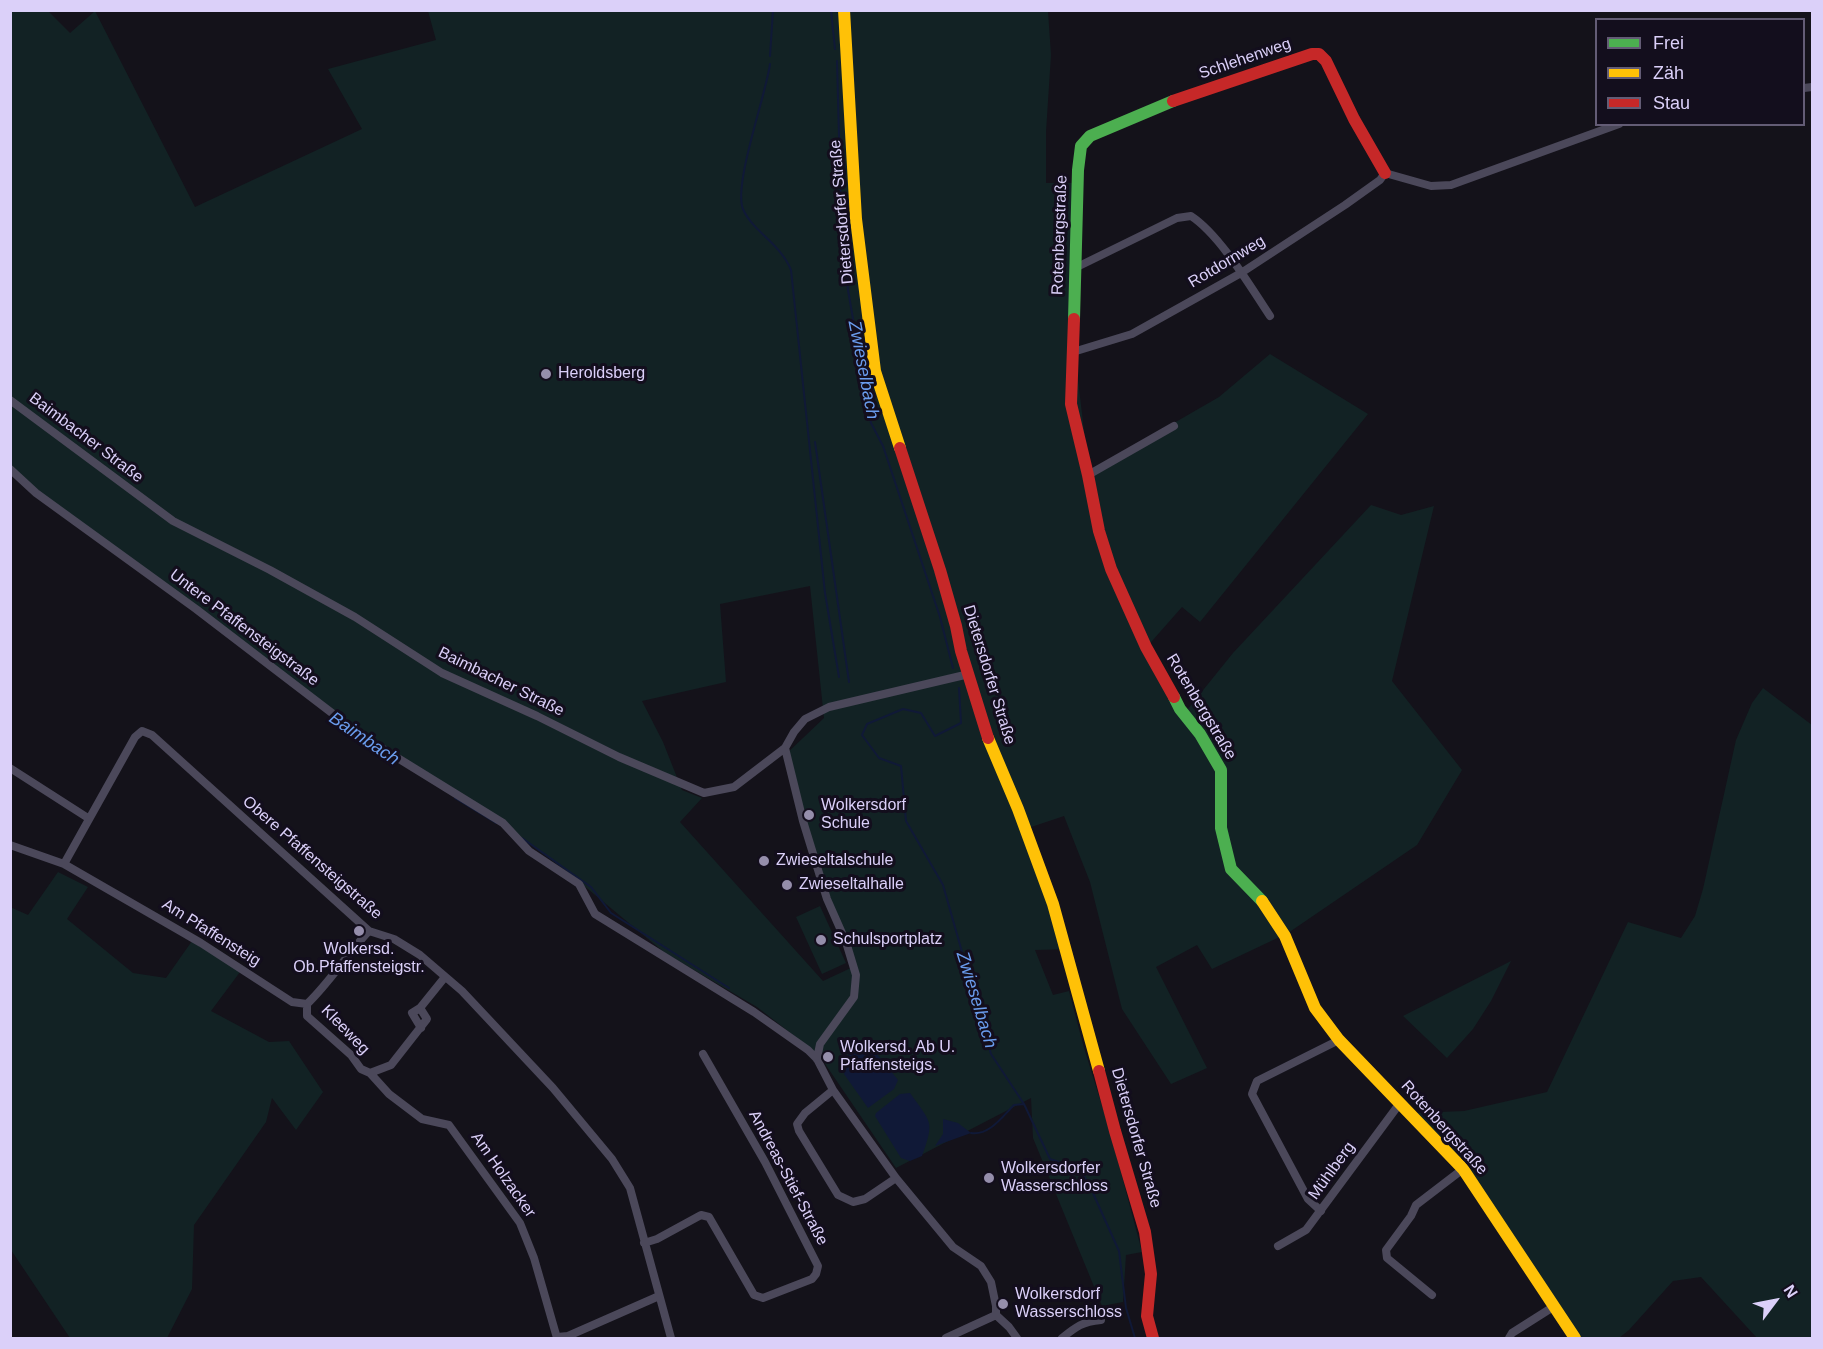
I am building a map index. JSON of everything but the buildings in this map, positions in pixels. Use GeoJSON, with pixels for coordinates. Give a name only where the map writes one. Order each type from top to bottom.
{"type":"FeatureCollection","features":[{"type":"Feature","properties":{"kind":"street","name":"Dietersdorfer Straße"},"geometry":{"type":"LineString","coordinates":[[844,10],[856,219],[875,371],[940,570],[961,651],[988,738],[1018,809],[1053,904],[1081,1000],[1115,1131],[1145,1232],[1151,1274],[1148,1316],[1153,1338]]}},
{"type":"Feature","properties":{"kind":"street","name":"Schlehenweg"},"geometry":{"type":"LineString","coordinates":[[1090,136],[1156,107],[1301,57],[1319,54],[1326,61],[1354,119],[1385,173]]}},
{"type":"Feature","properties":{"kind":"street"},"geometry":{"type":"LineString","coordinates":[[1385,173],[1431,186],[1451,185],[1613,126]]}},
{"type":"Feature","properties":{"kind":"street","name":"Rotenbergstraße"},"geometry":{"type":"LineString","coordinates":[[1090,136],[1081,146],[1078,170],[1071,404],[1099,531],[1111,569],[1142,637],[1180,709],[1200,734],[1221,770],[1221,828],[1232,868],[1263,901],[1285,936],[1315,1008],[1339,1040],[1463,1169],[1575,1338]]}},
{"type":"Feature","properties":{"kind":"street","name":"Rotdornweg"},"geometry":{"type":"LineString","coordinates":[[1072,352],[1132,333],[1241,273],[1345,205],[1380,180],[1385,173]]}},
{"type":"Feature","properties":{"kind":"street"},"geometry":{"type":"LineString","coordinates":[[1075,268],[1177,218],[1191,216],[1204,225],[1270,316]]}},
{"type":"Feature","properties":{"kind":"street","name":"Baimbacher Straße"},"geometry":{"type":"LineString","coordinates":[[10,400],[173,521],[356,617],[442,672],[619,757],[704,793],[734,787],[785,748],[805,719],[829,707],[969,674]]}},
{"type":"Feature","properties":{"kind":"street"},"geometry":{"type":"LineString","coordinates":[[1088,475],[1174,426]]}},
{"type":"Feature","properties":{"kind":"street","name":"Untere Pfaffensteigstraße"},"geometry":{"type":"LineString","coordinates":[[10,469],[36,493],[196,609],[362,736],[503,823],[529,851],[579,884],[595,914],[753,1012],[808,1050],[817,1059]]}},
{"type":"Feature","properties":{"kind":"street","name":"Obere Pfaffensteigstraße"},"geometry":{"type":"LineString","coordinates":[[64,864],[135,737],[142,732],[153,735],[369,930],[394,939],[420,955],[462,991],[553,1088],[612,1160],[630,1188],[671,1338]]}},
{"type":"Feature","properties":{"kind":"street"},"geometry":{"type":"LineString","coordinates":[[785,748],[822,884],[846,942],[856,975],[854,997],[820,1044],[817,1059],[833,1090],[896,1178],[953,1247],[981,1266],[991,1282],[996,1315],[1017,1338]]}},
{"type":"Feature","properties":{"kind":"street"},"geometry":{"type":"LineString","coordinates":[[10,768],[88,818]]}},
{"type":"Feature","properties":{"kind":"street","name":"Am Pfaffensteig"},"geometry":{"type":"LineString","coordinates":[[10,845],[64,864],[201,943],[292,1002],[307,1004]]}},
{"type":"Feature","properties":{"kind":"street"},"geometry":{"type":"LineString","coordinates":[[307,1004],[317,995],[369,930]]}},
{"type":"Feature","properties":{"kind":"street","name":"Kleeweg"},"geometry":{"type":"LineString","coordinates":[[307,1004],[308,1016],[351,1055],[361,1068],[370,1073],[391,1065],[421,1028],[427,1019],[420,1008],[445,977]]}},
{"type":"Feature","properties":{"kind":"street"},"geometry":{"type":"LineString","coordinates":[[1321,1211],[1308,1199],[1252,1094],[1257,1081],[1339,1040]]}},
{"type":"Feature","properties":{"kind":"street","name":"Andreas-Stief-Straße"},"geometry":{"type":"LineString","coordinates":[[644,1243],[657,1239],[701,1215],[709,1217],[754,1295],[763,1298],[812,1278],[816,1274],[818,1266],[770,1172],[704,1054]]}},
{"type":"Feature","properties":{"kind":"street","name":"Am Holzacker"},"geometry":{"type":"LineString","coordinates":[[370,1073],[390,1094],[422,1119],[449,1125],[495,1186],[520,1223],[534,1258],[557,1338],[568,1336],[659,1296]]}},
{"type":"Feature","properties":{"kind":"street"},"geometry":{"type":"LineString","coordinates":[[833,1090],[805,1113],[797,1124],[838,1195],[853,1202],[865,1199],[896,1178]]}},
{"type":"Feature","properties":{"kind":"street","name":"Mühlberg"},"geometry":{"type":"LineString","coordinates":[[1278,1246],[1306,1230],[1400,1103]]}},
{"type":"Feature","properties":{"kind":"street"},"geometry":{"type":"LineString","coordinates":[[1432,1295],[1387,1258],[1386,1250],[1412,1216],[1416,1205],[1463,1169]]}},
{"type":"Feature","properties":{"kind":"street"},"geometry":{"type":"LineString","coordinates":[[1509,1338],[1512,1333],[1553,1307]]}},
{"type":"Feature","properties":{"kind":"street"},"geometry":{"type":"LineString","coordinates":[[945,1338],[996,1315]]}},
{"type":"Feature","properties":{"kind":"street"},"geometry":{"type":"LineString","coordinates":[[1062,1338],[1086,1322],[1101,1320]]}},
{"type":"Feature","properties":{"kind":"shaded area"},"geometry":{"type":"Polygon","coordinates":[[[10,11],[48,11],[70,33],[95,11],[195,207],[362,129],[328,69],[436,40],[428,11],[1048,11],[1051,55],[1046,132],[1046,183],[1072,183],[1075,355],[1089,472],[1219,397],[1270,354],[1368,414],[1200,622],[1182,607],[1145,649],[1183,715],[1233,653],[1371,505],[1401,515],[1434,506],[1392,681],[1462,770],[1417,845],[1288,933],[1212,969],[1197,945],[1156,967],[1207,1068],[1171,1084],[1122,1009],[1090,882],[1064,816],[1028,828],[1068,949],[1035,950],[1053,995],[1069,991],[1142,1252],[1126,1255],[1123,1302],[1102,1306],[1033,1138],[1031,1098],[896,1168],[819,1055],[757,1007],[665,953],[565,870],[469,799],[363,738],[37,492],[11,467],[10,11]],[[810,586],[720,604],[726,682],[642,701],[663,742],[682,790],[702,798],[680,822],[823,981],[853,967],[784,756],[824,718],[810,586]]]}},
{"type":"Feature","properties":{"kind":"shaded area"},"geometry":{"type":"Polygon","coordinates":[[[1763,688],[1812,725],[1812,1338],[1757,1338],[1701,1277],[1673,1281],[1619,1338],[1581,1338],[1415,1113],[1464,1111],[1547,1092],[1628,922],[1681,938],[1695,916],[1703,889],[1736,740],[1752,703],[1763,688]]]}},
{"type":"Feature","properties":{"kind":"shaded area"},"geometry":{"type":"Polygon","coordinates":[[[58,872],[88,887],[67,919],[133,973],[166,978],[192,941],[240,972],[211,1011],[269,1042],[289,1041],[323,1092],[296,1130],[272,1098],[266,1122],[194,1225],[192,1289],[167,1338],[70,1338],[11,1250],[10,907],[28,915],[58,872]]]}},
{"type":"Feature","properties":{"kind":"shaded area","name":"Schulsportplatz"},"geometry":{"type":"Polygon","coordinates":[[[820,906],[846,963],[822,974],[796,917],[820,906]]]}},
{"type":"Feature","properties":{"kind":"shaded area"},"geometry":{"type":"Polygon","coordinates":[[[1511,961],[1491,1001],[1473,1029],[1447,1058],[1403,1016],[1511,961]]]}},
{"type":"Feature","properties":{"kind":"water"},"geometry":{"type":"Polygon","coordinates":[[[864,1038],[898,1080],[894,1089],[868,1108],[844,1074],[849,1052],[864,1038]]]}},
{"type":"Feature","properties":{"kind":"water"},"geometry":{"type":"Polygon","coordinates":[[[910,1093],[929,1122],[929,1135],[922,1156],[910,1161],[901,1158],[875,1116],[900,1094],[910,1093]]]}},
{"type":"Feature","properties":{"kind":"water"},"geometry":{"type":"Polygon","coordinates":[[[943,1119],[958,1123],[971,1133],[935,1146],[943,1134],[943,1119]]]}},
{"type":"Feature","properties":{"kind":"waterway"},"geometry":{"type":"LineString","coordinates":[[770,56],[773,10]]}},
{"type":"Feature","properties":{"kind":"waterway","name":"Zwieselbach"},"geometry":{"type":"LineString","coordinates":[[831,10],[835,49]]}},
{"type":"Feature","properties":{"kind":"waterway","name":"Zwieselbach"},"geometry":{"type":"LineString","coordinates":[[837,61],[841,211],[848,290],[871,423],[883,446],[940,617],[953,668]]}},
{"type":"Feature","properties":{"kind":"waterway"},"geometry":{"type":"LineString","coordinates":[[770,64],[746,161],[741,197],[747,217],[781,253],[791,270],[825,593],[839,677]]}},
{"type":"Feature","properties":{"kind":"waterway"},"geometry":{"type":"LineString","coordinates":[[815,442],[849,682]]}},
{"type":"Feature","properties":{"kind":"waterway","name":"Zwieselbach"},"geometry":{"type":"LineString","coordinates":[[959,688],[961,723],[935,736],[921,713],[903,709],[867,724],[862,735],[879,758],[901,766],[906,821],[943,885],[991,1054],[1024,1104],[1050,1159],[1078,1168],[1088,1182],[1119,1251],[1126,1308],[1135,1338]]}},
{"type":"Feature","properties":{"kind":"waterway","name":"Baimbach"},"geometry":{"type":"LineString","coordinates":[[455,798],[496,823]]}},
{"type":"Feature","properties":{"kind":"waterway","name":"Baimbach"},"geometry":{"type":"LineString","coordinates":[[522,838],[591,887],[611,913],[729,988]]}},
{"type":"Feature","properties":{"kind":"waterway","name":"Baimbach"},"geometry":{"type":"LineString","coordinates":[[971,1133],[984,1132],[1014,1105],[1024,1104]]}},
{"type":"Feature","properties":{"kind":"traffic: fast"},"geometry":{"type":"LineString","coordinates":[[1074,319],[1078,170],[1081,146],[1090,136],[1173,101]]}},
{"type":"Feature","properties":{"kind":"traffic: fast"},"geometry":{"type":"LineString","coordinates":[[1174,697],[1180,709],[1200,734],[1221,770],[1221,828],[1231,869],[1262,901]]}},
{"type":"Feature","properties":{"kind":"traffic: slow"},"geometry":{"type":"LineString","coordinates":[[844,10],[856,219],[875,371],[900,448]]}},
{"type":"Feature","properties":{"kind":"traffic: slow"},"geometry":{"type":"LineString","coordinates":[[988,738],[1018,809],[1053,904],[1099,1071]]}},
{"type":"Feature","properties":{"kind":"traffic: slow"},"geometry":{"type":"LineString","coordinates":[[1262,901],[1285,936],[1315,1008],[1339,1040],[1463,1169],[1575,1338]]}},
{"type":"Feature","properties":{"kind":"traffic: jam"},"geometry":{"type":"LineString","coordinates":[[1173,101],[1312,54],[1319,54],[1326,61],[1354,119],[1385,173]]}},
{"type":"Feature","properties":{"kind":"traffic: jam"},"geometry":{"type":"LineString","coordinates":[[1074,319],[1071,404],[1099,531],[1111,569],[1146,647],[1174,697]]}},
{"type":"Feature","properties":{"kind":"traffic: jam"},"geometry":{"type":"LineString","coordinates":[[900,448],[940,570],[961,651],[988,738]]}},
{"type":"Feature","properties":{"kind":"traffic: jam"},"geometry":{"type":"LineString","coordinates":[[1099,1071],[1145,1232],[1151,1274],[1147,1316],[1153,1338]]}},
{"type":"Feature","properties":{"kind":"place","name":"Heroldsberg"},"geometry":{"type":"Point","coordinates":[546,374]}},
{"type":"Feature","properties":{"kind":"place","name":"Wolkersdorf Schule"},"geometry":{"type":"Point","coordinates":[809,815]}},
{"type":"Feature","properties":{"kind":"place","name":"Zwieseltalschule"},"geometry":{"type":"Point","coordinates":[764,861]}},
{"type":"Feature","properties":{"kind":"place","name":"Zwieseltalhalle"},"geometry":{"type":"Point","coordinates":[787,885]}},
{"type":"Feature","properties":{"kind":"place","name":"Wolkersd. Ob.Pfaffensteigstr."},"geometry":{"type":"Point","coordinates":[359,931]}},
{"type":"Feature","properties":{"kind":"place","name":"Schulsportplatz"},"geometry":{"type":"Point","coordinates":[821,940]}},
{"type":"Feature","properties":{"kind":"place","name":"Wolkersd. Ab U. Pfaffensteigs."},"geometry":{"type":"Point","coordinates":[828,1057]}},
{"type":"Feature","properties":{"kind":"place","name":"Wolkersdorfer Wasserschloss"},"geometry":{"type":"Point","coordinates":[989,1178]}},
{"type":"Feature","properties":{"kind":"place","name":"Wolkersdorf Wasserschloss"},"geometry":{"type":"Point","coordinates":[1003,1304]}}]}
